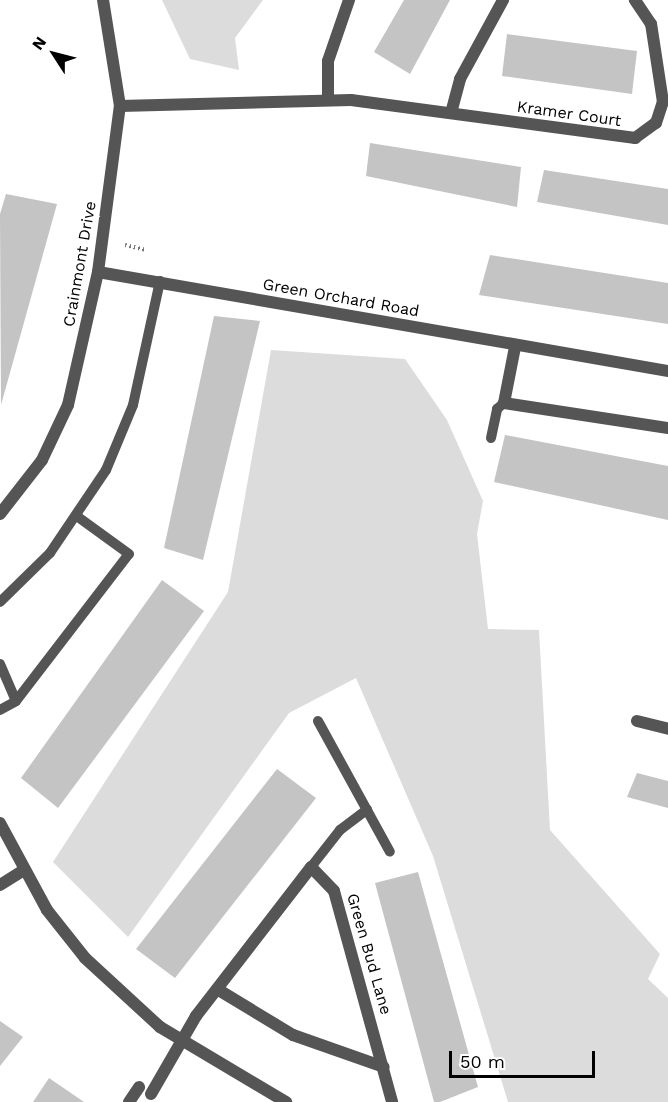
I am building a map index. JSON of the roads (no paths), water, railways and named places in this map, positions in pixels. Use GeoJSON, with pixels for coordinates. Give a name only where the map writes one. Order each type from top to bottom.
{"type":"FeatureCollection","features":[{"type":"Feature","properties":{"kind":"street","name":"Crainmont Drive"},"geometry":{"type":"LineString","coordinates":[[3,507],[42,460],[68,405],[98,272],[120,106],[103,0]]}},
{"type":"Feature","properties":{"kind":"street"},"geometry":{"type":"LineString","coordinates":[[328,99],[328,61],[349,0]]}},
{"type":"Feature","properties":{"kind":"street"},"geometry":{"type":"LineString","coordinates":[[451,113],[460,79],[503,0]]}},
{"type":"Feature","properties":{"kind":"street","name":"Kramer Court"},"geometry":{"type":"LineString","coordinates":[[120,106],[328,99],[451,113],[625,140],[647,132],[663,102],[651,24],[636,0]]}},
{"type":"Feature","properties":{"kind":"street","name":"Green Orchard Road"},"geometry":{"type":"LineString","coordinates":[[98,272],[160,281],[515,347],[668,371]]}},
{"type":"Feature","properties":{"kind":"street"},"geometry":{"type":"LineString","coordinates":[[515,347],[504,403],[668,428]]}},
{"type":"Feature","properties":{"kind":"street"},"geometry":{"type":"LineString","coordinates":[[637,721],[668,729]]}},
{"type":"Feature","properties":{"kind":"street"},"geometry":{"type":"LineString","coordinates":[[0,823],[24,870],[85,958],[180,1041],[286,1102]]}},
{"type":"Feature","properties":{"kind":"street"},"geometry":{"type":"LineString","coordinates":[[151,1094],[180,1041],[311,867]]}},
{"type":"Feature","properties":{"kind":"street","name":"Green Bud Lane"},"geometry":{"type":"LineString","coordinates":[[311,867],[334,891],[392,1102]]}},
{"type":"Feature","properties":{"kind":"street"},"geometry":{"type":"LineString","coordinates":[[0,885],[24,870]]}},
{"type":"Feature","properties":{"kind":"street"},"geometry":{"type":"LineString","coordinates":[[217,989],[293,1035],[384,1067]]}},
{"type":"Feature","properties":{"kind":"street"},"geometry":{"type":"LineString","coordinates":[[129,1102],[139,1087]]}},
{"type":"Feature","properties":{"kind":"lane"},"geometry":{"type":"LineString","coordinates":[[0,602],[78,518],[106,470],[133,405],[160,281]]}},
{"type":"Feature","properties":{"kind":"lane"},"geometry":{"type":"LineString","coordinates":[[491,438],[497,409],[504,403]]}},
{"type":"Feature","properties":{"kind":"lane"},"geometry":{"type":"LineString","coordinates":[[0,710],[16,701],[129,554],[78,518]]}},
{"type":"Feature","properties":{"kind":"lane"},"geometry":{"type":"LineString","coordinates":[[0,664],[16,701]]}},
{"type":"Feature","properties":{"kind":"lane"},"geometry":{"type":"LineString","coordinates":[[318,721],[390,852]]}},
{"type":"Feature","properties":{"kind":"lane"},"geometry":{"type":"LineString","coordinates":[[311,867],[340,830],[367,810]]}}]}
